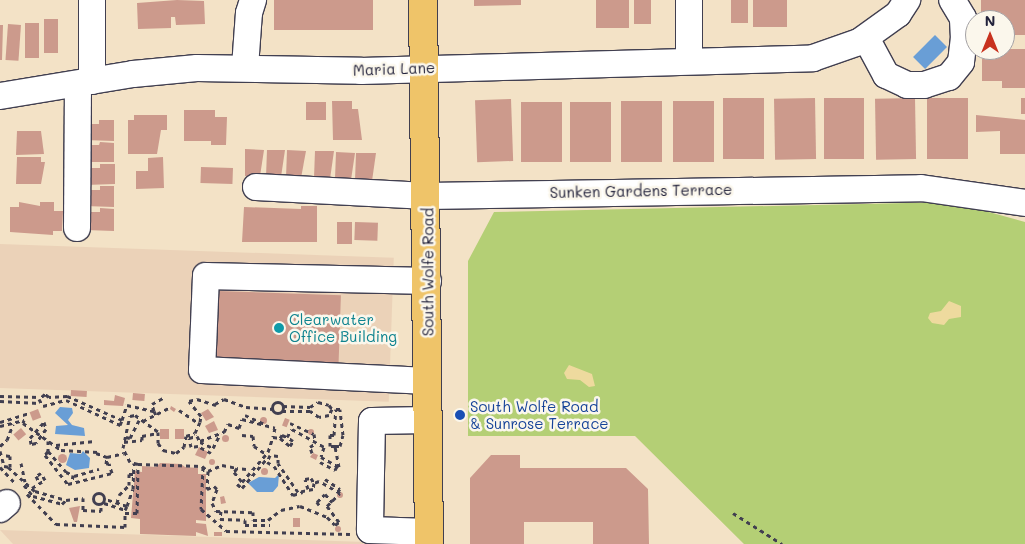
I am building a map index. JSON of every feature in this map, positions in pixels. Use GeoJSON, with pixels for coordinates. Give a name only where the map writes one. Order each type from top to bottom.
{"type":"FeatureCollection","features":[{"type":"Feature","properties":{"kind":"main road","name":"South Wolfe Road"},"geometry":{"type":"LineString","coordinates":[[423,0],[428,281],[429,538]]}},
{"type":"Feature","properties":{"kind":"street"},"geometry":{"type":"LineString","coordinates":[[78,228],[85,83],[92,0]]}},
{"type":"Feature","properties":{"kind":"street"},"geometry":{"type":"LineString","coordinates":[[246,67],[249,13],[253,0]]}},
{"type":"Feature","properties":{"kind":"street"},"geometry":{"type":"LineString","coordinates":[[689,0],[689,60]]}},
{"type":"Feature","properties":{"kind":"street","name":"Maria Lane"},"geometry":{"type":"LineString","coordinates":[[0,96],[170,70],[246,67],[361,71],[689,60],[790,60],[837,52],[866,38],[898,14],[907,0]]}},
{"type":"Feature","properties":{"kind":"street"},"geometry":{"type":"LineString","coordinates":[[866,38],[886,75],[907,84],[924,85],[949,77],[961,62],[964,38],[963,18],[952,0]]}},
{"type":"Feature","properties":{"kind":"street","name":"Sunken Gardens Terrace"},"geometry":{"type":"LineString","coordinates":[[256,187],[427,196],[921,188],[1025,203]]}},
{"type":"Feature","properties":{"kind":"street"},"geometry":{"type":"LineString","coordinates":[[428,281],[206,276],[202,370],[428,381]]}},
{"type":"Feature","properties":{"kind":"street"},"geometry":{"type":"LineString","coordinates":[[428,420],[372,422],[370,530],[429,538]]}},
{"type":"Feature","properties":{"kind":"path"},"geometry":{"type":"LineString","coordinates":[[0,396],[67,396],[122,420]]}},
{"type":"Feature","properties":{"kind":"path"},"geometry":{"type":"LineString","coordinates":[[39,402],[40,397]]}},
{"type":"Feature","properties":{"kind":"path"},"geometry":{"type":"LineString","coordinates":[[156,415],[152,404],[163,398]]}},
{"type":"Feature","properties":{"kind":"path"},"geometry":{"type":"LineString","coordinates":[[208,471],[203,467],[136,464],[124,452],[124,442],[130,416],[135,415],[158,433],[160,448],[176,453],[184,447],[186,436],[195,433],[200,424],[201,416],[189,402],[197,399],[216,405]]}},
{"type":"Feature","properties":{"kind":"path"},"geometry":{"type":"LineString","coordinates":[[212,404],[224,399],[246,406],[273,409],[278,413],[283,410],[322,410],[329,404],[334,409],[340,409],[342,435],[340,446],[330,446],[330,435],[334,435],[334,409]]}},
{"type":"Feature","properties":{"kind":"path"},"geometry":{"type":"LineString","coordinates":[[0,401],[39,402],[46,406],[50,402],[66,400],[120,425],[127,405],[154,410]]}},
{"type":"Feature","properties":{"kind":"path"},"geometry":{"type":"LineString","coordinates":[[273,409],[276,402],[283,406],[310,407],[318,402],[322,410],[329,415],[334,409]]}},
{"type":"Feature","properties":{"kind":"path"},"geometry":{"type":"LineString","coordinates":[[126,437],[130,438],[141,421],[169,408]]}},
{"type":"Feature","properties":{"kind":"path"},"geometry":{"type":"LineString","coordinates":[[179,410],[200,424]]}},
{"type":"Feature","properties":{"kind":"path"},"geometry":{"type":"LineString","coordinates":[[0,424],[30,413]]}},
{"type":"Feature","properties":{"kind":"path"},"geometry":{"type":"LineString","coordinates":[[237,484],[242,488],[266,455],[275,428],[245,415]]}},
{"type":"Feature","properties":{"kind":"path"},"geometry":{"type":"LineString","coordinates":[[0,424],[13,424],[24,420],[34,431],[61,450],[96,452],[107,457],[124,452]]}},
{"type":"Feature","properties":{"kind":"path"},"geometry":{"type":"LineString","coordinates":[[211,453],[198,446],[191,447],[188,443],[193,436],[213,448],[228,424],[239,428],[242,420],[263,427],[264,424]]}},
{"type":"Feature","properties":{"kind":"path"},"geometry":{"type":"LineString","coordinates":[[40,423],[45,423],[47,428],[41,436],[31,444],[29,440],[34,431],[40,423]]}},
{"type":"Feature","properties":{"kind":"path"},"geometry":{"type":"LineString","coordinates":[[290,423],[314,434],[315,441],[310,447],[312,453]]}},
{"type":"Feature","properties":{"kind":"path"},"geometry":{"type":"LineString","coordinates":[[0,446],[8,440],[13,424]]}},
{"type":"Feature","properties":{"kind":"path"},"geometry":{"type":"LineString","coordinates":[[288,437],[290,428],[315,441],[325,450],[321,457],[337,466]]}},
{"type":"Feature","properties":{"kind":"path"},"geometry":{"type":"LineString","coordinates":[[124,442],[142,440],[142,436],[158,433]]}},
{"type":"Feature","properties":{"kind":"path"},"geometry":{"type":"LineString","coordinates":[[200,441],[220,434]]}},
{"type":"Feature","properties":{"kind":"path"},"geometry":{"type":"LineString","coordinates":[[242,435],[253,436],[254,446],[266,455],[278,456],[278,463],[293,485],[298,492],[303,492]]}},
{"type":"Feature","properties":{"kind":"path"},"geometry":{"type":"LineString","coordinates":[[273,437],[280,438],[290,446],[292,441],[288,437],[282,435],[280,438]]}},
{"type":"Feature","properties":{"kind":"path"},"geometry":{"type":"LineString","coordinates":[[48,441],[48,451],[45,455],[63,476],[63,481],[72,482],[112,473],[109,463],[106,464],[107,457]]}},
{"type":"Feature","properties":{"kind":"path"},"geometry":{"type":"LineString","coordinates":[[55,445],[95,441]]}},
{"type":"Feature","properties":{"kind":"path"},"geometry":{"type":"LineString","coordinates":[[319,450],[321,446]]}},
{"type":"Feature","properties":{"kind":"path"},"geometry":{"type":"LineString","coordinates":[[335,446],[337,466]]}},
{"type":"Feature","properties":{"kind":"path"},"geometry":{"type":"LineString","coordinates":[[0,451],[3,455],[4,466],[25,484],[33,496],[62,504],[66,500]]}},
{"type":"Feature","properties":{"kind":"path"},"geometry":{"type":"LineString","coordinates":[[48,451],[74,476]]}},
{"type":"Feature","properties":{"kind":"path"},"geometry":{"type":"LineString","coordinates":[[3,455],[10,456],[12,464],[8,468]]}},
{"type":"Feature","properties":{"kind":"path"},"geometry":{"type":"LineString","coordinates":[[237,468],[234,472],[242,482],[266,455]]}},
{"type":"Feature","properties":{"kind":"path"},"geometry":{"type":"LineString","coordinates":[[266,455],[267,462],[274,466],[293,494],[313,489],[314,483]]}},
{"type":"Feature","properties":{"kind":"path"},"geometry":{"type":"LineString","coordinates":[[320,462],[334,470],[337,466]]}},
{"type":"Feature","properties":{"kind":"path"},"geometry":{"type":"LineString","coordinates":[[21,464],[25,484],[32,488],[66,500],[83,498],[83,510],[101,511],[103,502]]}},
{"type":"Feature","properties":{"kind":"path"},"geometry":{"type":"LineString","coordinates":[[0,467],[56,524],[125,527],[126,513],[137,514],[136,464]]}},
{"type":"Feature","properties":{"kind":"path"},"geometry":{"type":"LineString","coordinates":[[103,502],[125,510],[134,489],[136,464]]}},
{"type":"Feature","properties":{"kind":"path"},"geometry":{"type":"LineString","coordinates":[[208,471],[222,465],[246,470]]}},
{"type":"Feature","properties":{"kind":"path"},"geometry":{"type":"LineString","coordinates":[[203,467],[201,509],[226,531],[347,536],[370,522]]}},
{"type":"Feature","properties":{"kind":"path"},"geometry":{"type":"LineString","coordinates":[[74,476],[99,469]]}},
{"type":"Feature","properties":{"kind":"path"},"geometry":{"type":"LineString","coordinates":[[208,471],[207,489],[214,486],[217,489],[212,503],[216,511],[253,512],[253,520],[268,520],[281,510],[300,506],[327,517],[335,525],[339,522],[327,506],[340,493],[338,492],[340,489],[325,479]]}},
{"type":"Feature","properties":{"kind":"path"},"geometry":{"type":"LineString","coordinates":[[117,503],[119,495],[129,485],[129,474],[134,474]]}},
{"type":"Feature","properties":{"kind":"path"},"geometry":{"type":"LineString","coordinates":[[72,482],[74,476]]}},
{"type":"Feature","properties":{"kind":"path"},"geometry":{"type":"LineString","coordinates":[[308,489],[305,479],[309,478],[314,483]]}},
{"type":"Feature","properties":{"kind":"path"},"geometry":{"type":"LineString","coordinates":[[314,483],[319,481],[338,492]]}},
{"type":"Feature","properties":{"kind":"path"},"geometry":{"type":"LineString","coordinates":[[32,488],[39,482]]}},
{"type":"Feature","properties":{"kind":"path"},"geometry":{"type":"LineString","coordinates":[[319,504],[317,502],[325,494],[332,502]]}},
{"type":"Feature","properties":{"kind":"path"},"geometry":{"type":"LineString","coordinates":[[103,502],[127,506]]}},
{"type":"Feature","properties":{"kind":"path"},"geometry":{"type":"LineString","coordinates":[[221,511],[220,519],[245,520],[245,525],[270,525]]}},
{"type":"Feature","properties":{"kind":"path"},"geometry":{"type":"LineString","coordinates":[[733,513],[782,544]]}},
{"type":"Feature","properties":{"kind":"shaded area"},"geometry":{"type":"Polygon","coordinates":[[[0,244],[394,258],[389,402],[0,388],[0,244]]]}},
{"type":"Feature","properties":{"kind":"shaded area"},"geometry":{"type":"Polygon","coordinates":[[[0,530],[395,543],[395,544],[13,544],[0,530]]]}},
{"type":"Feature","properties":{"kind":"green space"},"geometry":{"type":"Polygon","coordinates":[[[952,202],[1025,222],[1025,544],[744,544],[635,436],[468,436],[468,261],[494,212],[952,202]]]}},
{"type":"Feature","properties":{"kind":"sand"},"geometry":{"type":"Polygon","coordinates":[[[949,301],[961,306],[961,317],[949,319],[944,325],[932,323],[928,318],[930,313],[941,311],[949,301]]]}},
{"type":"Feature","properties":{"kind":"sand"},"geometry":{"type":"Polygon","coordinates":[[[569,365],[592,374],[595,386],[589,387],[580,380],[567,379],[564,373],[569,365]]]}},
{"type":"Feature","properties":{"kind":"water"},"geometry":{"type":"Polygon","coordinates":[[[935,35],[947,47],[925,69],[913,57],[935,35]]]}},
{"type":"Feature","properties":{"kind":"water"},"geometry":{"type":"Polygon","coordinates":[[[60,407],[72,408],[73,413],[68,420],[72,425],[84,428],[85,436],[55,434],[56,426],[68,425],[55,413],[60,407]]]}},
{"type":"Feature","properties":{"kind":"water"},"geometry":{"type":"Polygon","coordinates":[[[83,451],[90,458],[89,468],[75,470],[66,465],[70,453],[81,454],[83,451]]]}},
{"type":"Feature","properties":{"kind":"water"},"geometry":{"type":"Polygon","coordinates":[[[279,474],[278,486],[273,492],[257,492],[248,483],[259,477],[275,478],[279,474]]]}},
{"type":"Feature","properties":{"kind":"building"},"geometry":{"type":"Polygon","coordinates":[[[177,0],[204,1],[205,24],[176,25],[175,17],[171,17],[171,28],[138,29],[137,3],[177,0]]]}},
{"type":"Feature","properties":{"kind":"building"},"geometry":{"type":"Polygon","coordinates":[[[274,0],[373,0],[373,30],[274,30],[274,0]]]}},
{"type":"Feature","properties":{"kind":"building"},"geometry":{"type":"Polygon","coordinates":[[[474,0],[521,0],[521,5],[474,6],[474,0]]]}},
{"type":"Feature","properties":{"kind":"building"},"geometry":{"type":"Polygon","coordinates":[[[596,0],[629,0],[629,28],[596,28],[596,0]]]}},
{"type":"Feature","properties":{"kind":"building"},"geometry":{"type":"Polygon","coordinates":[[[634,0],[651,0],[651,24],[634,24],[634,0]]]}},
{"type":"Feature","properties":{"kind":"building"},"geometry":{"type":"Polygon","coordinates":[[[731,0],[748,0],[748,23],[731,23],[731,0]]]}},
{"type":"Feature","properties":{"kind":"building"},"geometry":{"type":"Polygon","coordinates":[[[753,0],[787,0],[787,27],[753,27],[753,0]]]}},
{"type":"Feature","properties":{"kind":"building"},"geometry":{"type":"Polygon","coordinates":[[[981,0],[1025,0],[1025,35],[1015,35],[1015,10],[981,10],[981,0]]]}},
{"type":"Feature","properties":{"kind":"building"},"geometry":{"type":"Polygon","coordinates":[[[44,19],[58,19],[58,53],[44,53],[44,19]]]}},
{"type":"Feature","properties":{"kind":"building"},"geometry":{"type":"Polygon","coordinates":[[[25,23],[39,23],[39,58],[25,58],[25,23]]]}},
{"type":"Feature","properties":{"kind":"building"},"geometry":{"type":"Polygon","coordinates":[[[8,24],[21,25],[18,61],[5,60],[8,24]]]}},
{"type":"Feature","properties":{"kind":"building"},"geometry":{"type":"Polygon","coordinates":[[[0,25],[3,25],[2,60],[0,60],[0,25]]]}},
{"type":"Feature","properties":{"kind":"building"},"geometry":{"type":"Polygon","coordinates":[[[1015,49],[1025,49],[1025,88],[1002,88],[1002,81],[982,81],[982,60],[1015,60],[1015,49]]]}},
{"type":"Feature","properties":{"kind":"building"},"geometry":{"type":"Polygon","coordinates":[[[723,98],[764,98],[764,159],[723,159],[723,98]]]}},
{"type":"Feature","properties":{"kind":"building"},"geometry":{"type":"Polygon","coordinates":[[[815,98],[816,159],[775,160],[774,99],[815,98]]]}},
{"type":"Feature","properties":{"kind":"building"},"geometry":{"type":"Polygon","coordinates":[[[824,98],[864,98],[864,159],[824,159],[824,98]]]}},
{"type":"Feature","properties":{"kind":"building"},"geometry":{"type":"Polygon","coordinates":[[[915,98],[916,159],[876,160],[875,99],[915,98]]]}},
{"type":"Feature","properties":{"kind":"building"},"geometry":{"type":"Polygon","coordinates":[[[927,98],[968,98],[968,159],[927,159],[927,98]]]}},
{"type":"Feature","properties":{"kind":"building"},"geometry":{"type":"Polygon","coordinates":[[[1021,98],[1025,98],[1025,114],[1021,114],[1021,98]]]}},
{"type":"Feature","properties":{"kind":"building"},"geometry":{"type":"Polygon","coordinates":[[[511,99],[513,161],[477,162],[475,100],[511,99]]]}},
{"type":"Feature","properties":{"kind":"building"},"geometry":{"type":"Polygon","coordinates":[[[332,101],[352,101],[352,109],[358,109],[362,140],[333,140],[332,101]]]}},
{"type":"Feature","properties":{"kind":"building"},"geometry":{"type":"Polygon","coordinates":[[[621,101],[662,101],[662,162],[621,162],[621,101]]]}},
{"type":"Feature","properties":{"kind":"building"},"geometry":{"type":"Polygon","coordinates":[[[673,101],[714,101],[714,162],[673,162],[673,101]]]}},
{"type":"Feature","properties":{"kind":"building"},"geometry":{"type":"Polygon","coordinates":[[[306,102],[326,102],[326,120],[306,120],[306,102]]]}},
{"type":"Feature","properties":{"kind":"building"},"geometry":{"type":"Polygon","coordinates":[[[521,102],[562,102],[562,162],[521,162],[521,102]]]}},
{"type":"Feature","properties":{"kind":"building"},"geometry":{"type":"Polygon","coordinates":[[[570,102],[611,102],[611,162],[570,162],[570,102]]]}},
{"type":"Feature","properties":{"kind":"building"},"geometry":{"type":"Polygon","coordinates":[[[184,110],[215,110],[215,117],[227,117],[226,145],[211,145],[211,141],[184,141],[184,110]]]}},
{"type":"Feature","properties":{"kind":"building"},"geometry":{"type":"Polygon","coordinates":[[[134,115],[167,115],[167,130],[161,130],[157,154],[128,154],[128,120],[134,120],[134,115]]]}},
{"type":"Feature","properties":{"kind":"building"},"geometry":{"type":"Polygon","coordinates":[[[976,115],[1025,120],[1025,154],[1000,154],[1000,131],[976,132],[976,115]]]}},
{"type":"Feature","properties":{"kind":"building"},"geometry":{"type":"Polygon","coordinates":[[[99,120],[114,120],[114,141],[85,140],[85,124],[99,124],[99,120]]]}},
{"type":"Feature","properties":{"kind":"building"},"geometry":{"type":"Polygon","coordinates":[[[17,131],[41,131],[44,154],[16,155],[17,131]]]}},
{"type":"Feature","properties":{"kind":"building"},"geometry":{"type":"Polygon","coordinates":[[[100,142],[114,143],[114,162],[85,162],[85,145],[99,145],[100,142]]]}},
{"type":"Feature","properties":{"kind":"building"},"geometry":{"type":"Polygon","coordinates":[[[245,149],[264,150],[260,176],[245,176],[245,149]]]}},
{"type":"Feature","properties":{"kind":"building"},"geometry":{"type":"Polygon","coordinates":[[[267,150],[285,150],[281,177],[266,177],[267,150]]]}},
{"type":"Feature","properties":{"kind":"building"},"geometry":{"type":"Polygon","coordinates":[[[287,150],[306,151],[301,178],[286,178],[287,150]]]}},
{"type":"Feature","properties":{"kind":"building"},"geometry":{"type":"Polygon","coordinates":[[[315,151],[334,151],[330,179],[314,178],[315,151]]]}},
{"type":"Feature","properties":{"kind":"building"},"geometry":{"type":"Polygon","coordinates":[[[336,152],[355,153],[351,180],[335,179],[336,152]]]}},
{"type":"Feature","properties":{"kind":"building"},"geometry":{"type":"Polygon","coordinates":[[[356,153],[376,153],[372,181],[355,181],[356,153]]]}},
{"type":"Feature","properties":{"kind":"building"},"geometry":{"type":"Polygon","coordinates":[[[17,157],[41,157],[41,162],[45,162],[41,184],[16,184],[17,157]]]}},
{"type":"Feature","properties":{"kind":"building"},"geometry":{"type":"Polygon","coordinates":[[[163,157],[164,188],[136,189],[136,171],[148,171],[148,158],[163,157]]]}},
{"type":"Feature","properties":{"kind":"building"},"geometry":{"type":"Polygon","coordinates":[[[100,164],[115,164],[115,184],[85,185],[85,168],[100,168],[100,164]]]}},
{"type":"Feature","properties":{"kind":"building"},"geometry":{"type":"Polygon","coordinates":[[[201,167],[233,168],[232,184],[200,183],[201,167]]]}},
{"type":"Feature","properties":{"kind":"building"},"geometry":{"type":"Polygon","coordinates":[[[100,186],[114,186],[114,207],[85,206],[85,190],[100,190],[100,186]]]}},
{"type":"Feature","properties":{"kind":"building"},"geometry":{"type":"Polygon","coordinates":[[[19,202],[40,206],[40,202],[54,202],[54,211],[63,211],[62,231],[53,231],[53,235],[10,232],[10,207],[19,207],[19,202]]]}},
{"type":"Feature","properties":{"kind":"building"},"geometry":{"type":"Polygon","coordinates":[[[301,206],[317,206],[317,242],[242,242],[244,207],[301,209],[301,206]]]}},
{"type":"Feature","properties":{"kind":"building"},"geometry":{"type":"Polygon","coordinates":[[[100,208],[114,209],[114,231],[86,230],[86,212],[100,212],[100,208]]]}},
{"type":"Feature","properties":{"kind":"building"},"geometry":{"type":"Polygon","coordinates":[[[337,222],[352,222],[352,244],[337,244],[337,222]]]}},
{"type":"Feature","properties":{"kind":"building"},"geometry":{"type":"Polygon","coordinates":[[[355,222],[378,223],[377,241],[354,240],[355,222]]]}},
{"type":"Feature","properties":{"kind":"building","name":"Clearwater Office Building"},"geometry":{"type":"Polygon","coordinates":[[[218,291],[341,295],[339,364],[216,360],[218,291]]]}},
{"type":"Feature","properties":{"kind":"building"},"geometry":{"type":"Polygon","coordinates":[[[71,390],[87,391],[87,397],[71,396],[71,390]]]}},
{"type":"Feature","properties":{"kind":"building"},"geometry":{"type":"Polygon","coordinates":[[[133,393],[145,394],[144,401],[132,400],[133,393]]]}},
{"type":"Feature","properties":{"kind":"building"},"geometry":{"type":"Polygon","coordinates":[[[115,395],[125,398],[123,406],[104,405],[104,400],[114,401],[115,395]]]}},
{"type":"Feature","properties":{"kind":"building"},"geometry":{"type":"Polygon","coordinates":[[[171,406],[176,409],[174,412],[170,409],[171,406]]]}},
{"type":"Feature","properties":{"kind":"building"},"geometry":{"type":"Polygon","coordinates":[[[38,409],[41,417],[33,421],[30,412],[38,409]]]}},
{"type":"Feature","properties":{"kind":"building"},"geometry":{"type":"Polygon","coordinates":[[[208,409],[214,417],[206,421],[201,413],[208,409]]]}},
{"type":"Feature","properties":{"kind":"building"},"geometry":{"type":"Polygon","coordinates":[[[263,417],[266,420],[263,423],[260,420],[263,417]]]}},
{"type":"Feature","properties":{"kind":"building"},"geometry":{"type":"Polygon","coordinates":[[[285,418],[290,420],[287,427],[282,425],[285,418]]]}},
{"type":"Feature","properties":{"kind":"building"},"geometry":{"type":"Polygon","coordinates":[[[214,421],[218,430],[209,433],[205,426],[214,421]]]}},
{"type":"Feature","properties":{"kind":"building"},"geometry":{"type":"Polygon","coordinates":[[[21,428],[26,434],[18,441],[13,434],[21,428]]]}},
{"type":"Feature","properties":{"kind":"building"},"geometry":{"type":"Polygon","coordinates":[[[160,429],[169,429],[169,439],[160,439],[160,429]]]}},
{"type":"Feature","properties":{"kind":"building"},"geometry":{"type":"Polygon","coordinates":[[[175,429],[184,429],[184,439],[175,439],[175,429]]]}},
{"type":"Feature","properties":{"kind":"building"},"geometry":{"type":"Polygon","coordinates":[[[311,429],[314,432],[311,435],[308,432],[311,429]]]}},
{"type":"Feature","properties":{"kind":"building"},"geometry":{"type":"Polygon","coordinates":[[[225,435],[228,438],[225,441],[222,438],[225,435]]]}},
{"type":"Feature","properties":{"kind":"building"},"geometry":{"type":"Polygon","coordinates":[[[199,447],[208,452],[205,459],[195,455],[199,447]]]}},
{"type":"Feature","properties":{"kind":"building"},"geometry":{"type":"Polygon","coordinates":[[[313,453],[318,455],[316,460],[310,457],[313,453]]]}},
{"type":"Feature","properties":{"kind":"building"},"geometry":{"type":"Polygon","coordinates":[[[62,454],[66,458],[62,462],[58,458],[62,454]]]}},
{"type":"Feature","properties":{"kind":"building"},"geometry":{"type":"Polygon","coordinates":[[[491,455],[520,455],[520,468],[626,468],[648,489],[649,544],[593,544],[593,522],[524,522],[524,544],[470,544],[470,478],[491,455]]]}},
{"type":"Feature","properties":{"kind":"building"},"geometry":{"type":"Polygon","coordinates":[[[212,459],[215,462],[212,465],[209,462],[212,459]]]}},
{"type":"Feature","properties":{"kind":"building"},"geometry":{"type":"Polygon","coordinates":[[[160,463],[181,464],[185,467],[198,468],[198,474],[206,474],[206,521],[196,520],[196,523],[206,524],[208,536],[196,532],[196,536],[140,534],[140,519],[131,518],[135,471],[142,472],[142,466],[156,467],[160,463]]]}},
{"type":"Feature","properties":{"kind":"building"},"geometry":{"type":"Polygon","coordinates":[[[264,468],[267,471],[264,474],[261,471],[264,468]]]}},
{"type":"Feature","properties":{"kind":"building"},"geometry":{"type":"Polygon","coordinates":[[[340,492],[343,495],[340,498],[337,495],[340,492]]]}},
{"type":"Feature","properties":{"kind":"building"},"geometry":{"type":"Polygon","coordinates":[[[224,496],[226,503],[221,504],[220,497],[224,496]]]}},
{"type":"Feature","properties":{"kind":"building"},"geometry":{"type":"Polygon","coordinates":[[[80,506],[77,522],[74,522],[69,508],[80,506]]]}},
{"type":"Feature","properties":{"kind":"building"},"geometry":{"type":"Polygon","coordinates":[[[293,518],[300,518],[300,527],[293,527],[293,518]]]}},
{"type":"Feature","properties":{"kind":"building"},"geometry":{"type":"Polygon","coordinates":[[[338,526],[341,529],[338,532],[335,529],[338,526]]]}},
{"type":"Feature","properties":{"kind":"building"},"geometry":{"type":"Polygon","coordinates":[[[214,532],[222,532],[222,536],[214,536],[214,532]]]}},
{"type":"Feature","properties":{"kind":"place","name":"Clearwater Office Building"},"geometry":{"type":"Point","coordinates":[279,328]}},
{"type":"Feature","properties":{"kind":"place","name":"South Wolfe Road & Sunrose Terrace"},"geometry":{"type":"Point","coordinates":[460,415]}}]}
